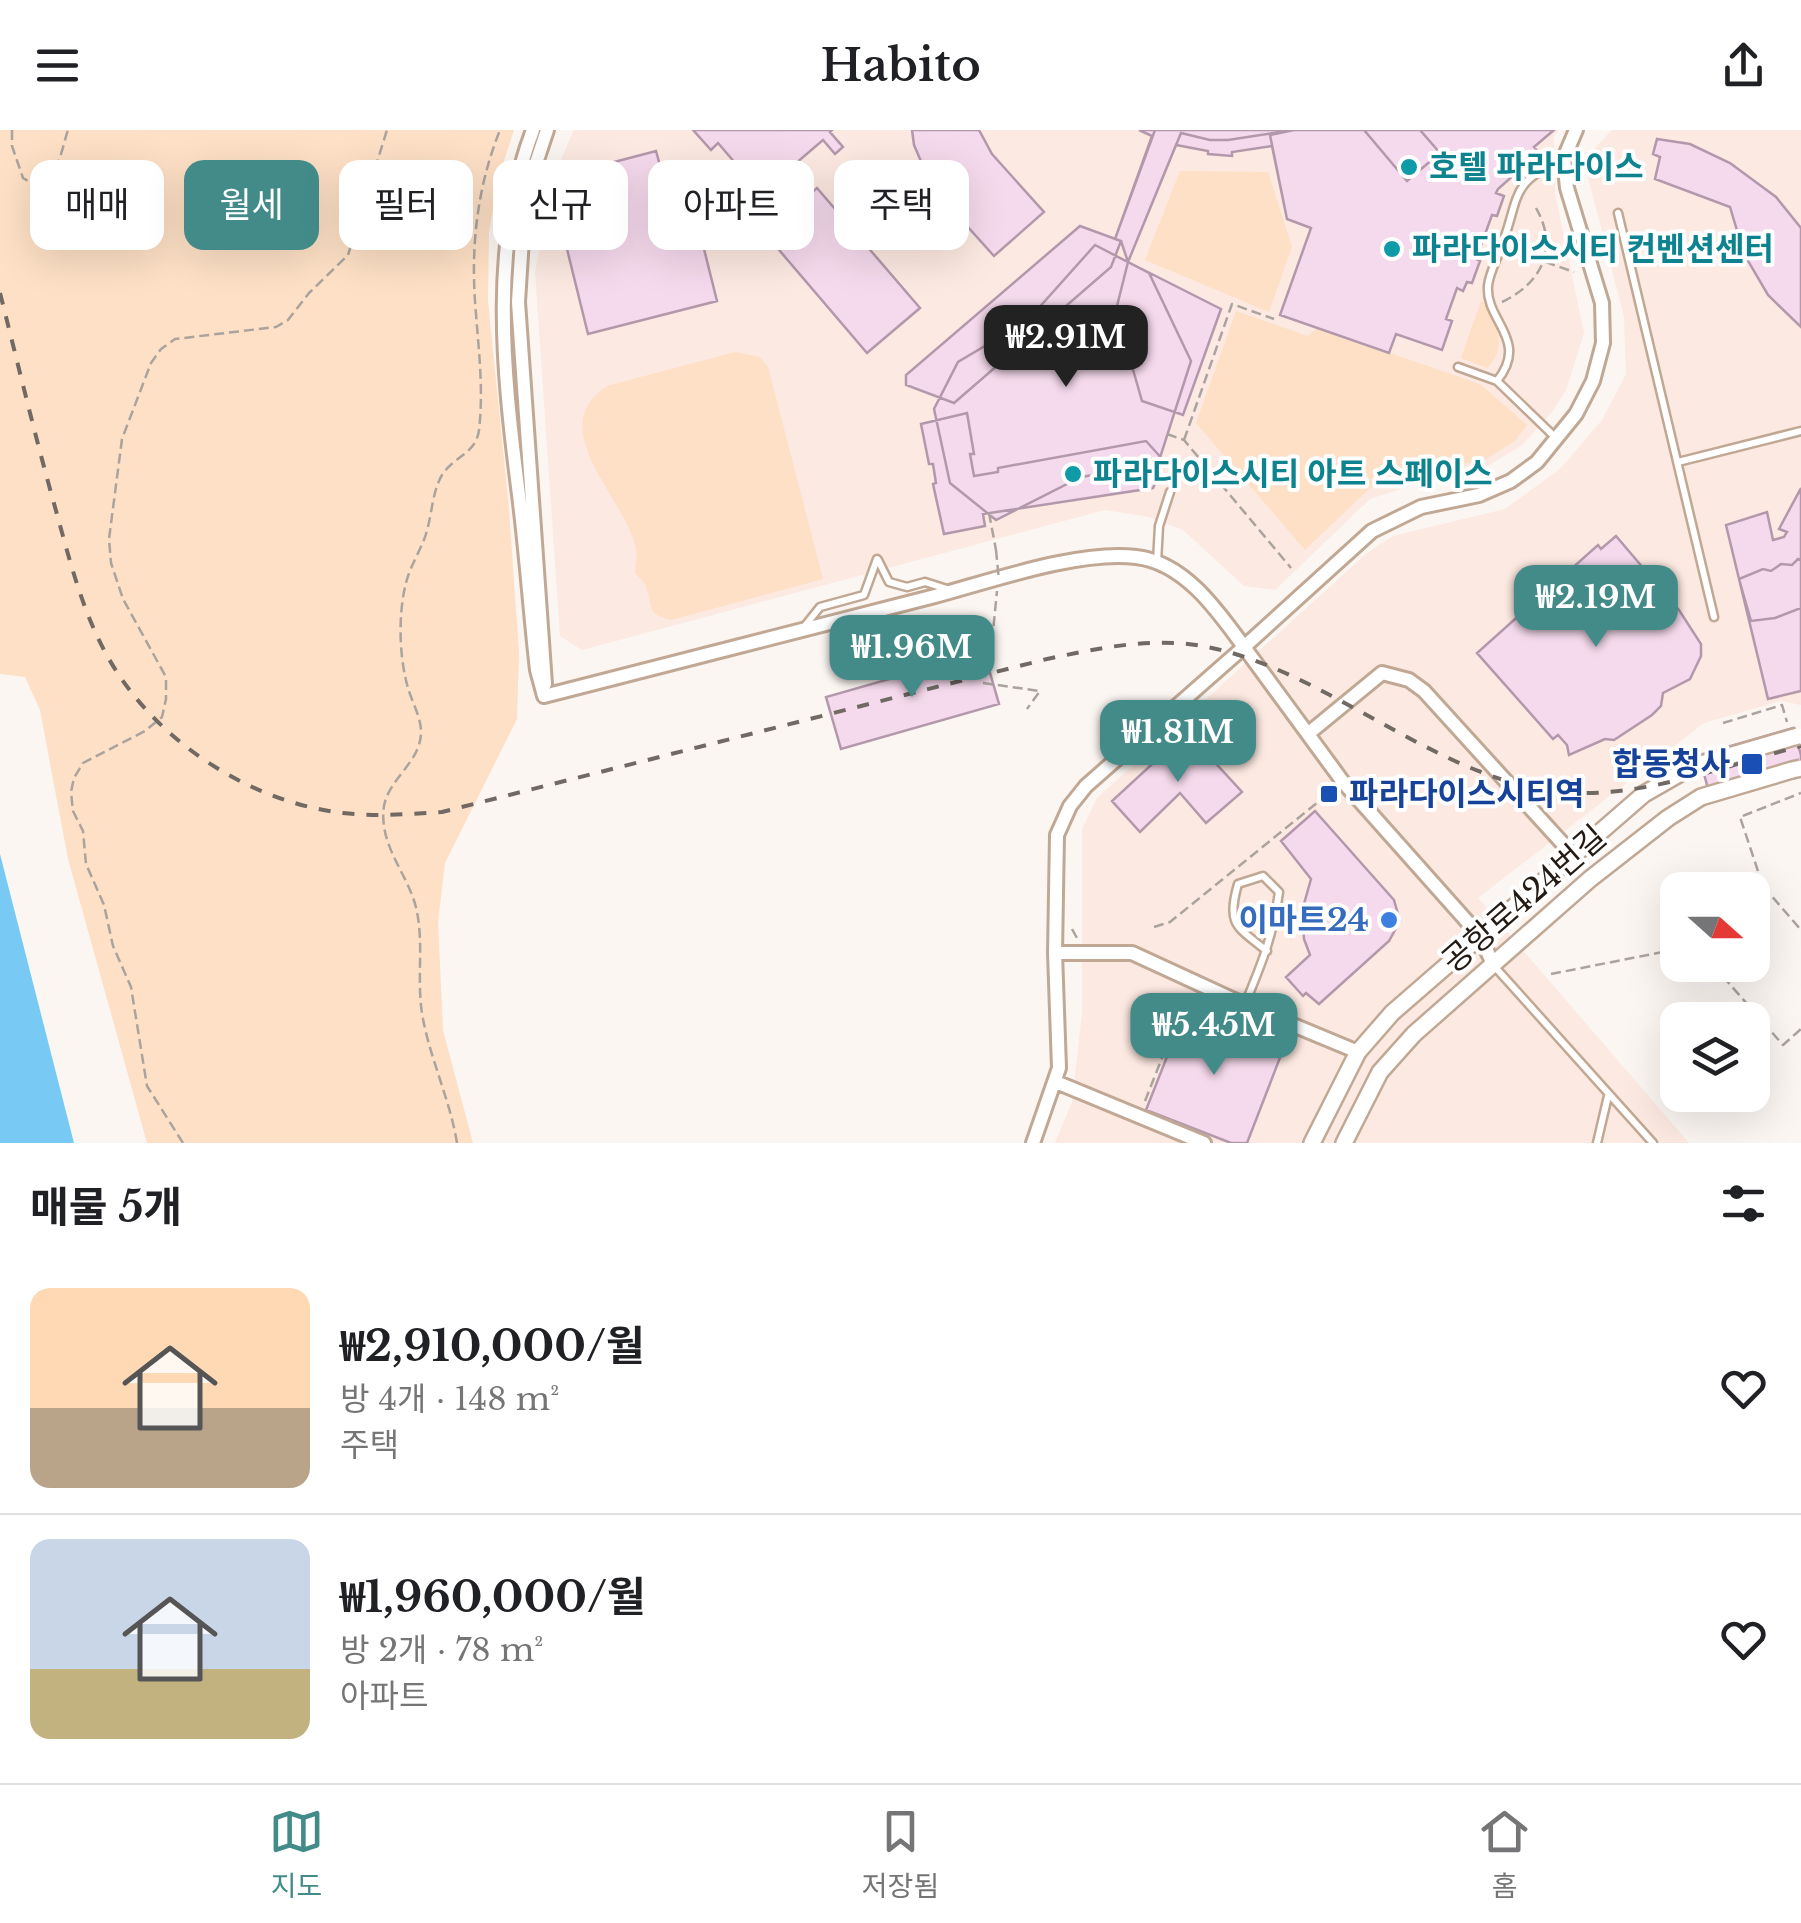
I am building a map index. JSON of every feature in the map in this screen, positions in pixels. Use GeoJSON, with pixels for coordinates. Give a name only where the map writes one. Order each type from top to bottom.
{"type":"FeatureCollection","features":[{"type":"Feature","properties":{"kind":"street"},"geometry":{"type":"LineString","coordinates":[[533,130],[517,180],[506,239],[503,298],[513,458],[537,670],[544,696]]}},
{"type":"Feature","properties":{"kind":"street"},"geometry":{"type":"LineString","coordinates":[[544,696],[546,667],[518,302],[522,223],[548,130]]}},
{"type":"Feature","properties":{"kind":"street"},"geometry":{"type":"LineString","coordinates":[[1033,1143],[1056,1082],[1057,835],[1070,806],[1119,757],[1372,531],[1421,507],[1479,496],[1512,481],[1537,462],[1576,414],[1593,381],[1603,343],[1602,303],[1567,188],[1564,158],[1576,130]]}},
{"type":"Feature","properties":{"kind":"street"},"geometry":{"type":"LineString","coordinates":[[544,696],[1012,574],[1102,557],[1138,557],[1187,580],[1219,614],[1343,782],[1480,936],[1494,966]]}},
{"type":"Feature","properties":{"kind":"street"},"geometry":{"type":"LineString","coordinates":[[1309,733],[1382,673],[1410,680],[1424,690],[1574,856]]}},
{"type":"Feature","properties":{"kind":"street","name":"공항로424번길"},"geometry":{"type":"LineString","coordinates":[[1312,1143],[1358,1052],[1392,1013],[1574,856],[1658,786],[1691,767],[1793,735]]}},
{"type":"Feature","properties":{"kind":"street","name":"공항로424번길"},"geometry":{"type":"LineString","coordinates":[[1344,1143],[1380,1072],[1414,1034],[1590,879],[1701,797],[1796,769]]}},
{"type":"Feature","properties":{"kind":"street"},"geometry":{"type":"LineString","coordinates":[[1055,953],[1132,953],[1244,1006],[1358,1052]]}},
{"type":"Feature","properties":{"kind":"street"},"geometry":{"type":"LineString","coordinates":[[1056,1082],[1204,1143]]}},
{"type":"Feature","properties":{"kind":"lane"},"geometry":{"type":"LineString","coordinates":[[1497,381],[1510,352],[1488,286],[1508,230],[1509,214],[1522,186],[1543,168],[1564,158]]}},
{"type":"Feature","properties":{"kind":"lane"},"geometry":{"type":"LineString","coordinates":[[1618,213],[1714,617]]}},
{"type":"Feature","properties":{"kind":"lane"},"geometry":{"type":"LineString","coordinates":[[1458,367],[1497,381],[1557,439]]}},
{"type":"Feature","properties":{"kind":"lane"},"geometry":{"type":"LineString","coordinates":[[1678,462],[1801,431]]}},
{"type":"Feature","properties":{"kind":"lane"},"geometry":{"type":"LineString","coordinates":[[1157,563],[1159,526],[1170,492]]}},
{"type":"Feature","properties":{"kind":"lane"},"geometry":{"type":"LineString","coordinates":[[802,630],[820,608],[864,595],[877,559],[889,582],[907,587],[925,582],[952,591]]}},
{"type":"Feature","properties":{"kind":"lane"},"geometry":{"type":"LineString","coordinates":[[1244,1006],[1273,937],[1279,892],[1263,876],[1238,884],[1230,908],[1239,928],[1267,951]]}},
{"type":"Feature","properties":{"kind":"lane"},"geometry":{"type":"LineString","coordinates":[[1494,966],[1653,1143]]}},
{"type":"Feature","properties":{"kind":"lane"},"geometry":{"type":"LineString","coordinates":[[1597,1143],[1608,1094]]}},
{"type":"Feature","properties":{"kind":"path"},"geometry":{"type":"LineString","coordinates":[[12,130],[12,146],[23,178],[35,185],[50,177],[68,130]]}},
{"type":"Feature","properties":{"kind":"path"},"geometry":{"type":"LineString","coordinates":[[184,1143],[147,1086],[132,987],[113,946],[104,905],[86,864],[83,831],[73,811],[71,792],[83,764],[144,731],[162,717],[166,700],[166,677],[123,599],[112,563],[110,517],[122,440],[151,363],[161,349],[175,338],[276,327],[288,320],[348,255],[387,130]]}},
{"type":"Feature","properties":{"kind":"path"},"geometry":{"type":"LineString","coordinates":[[457,1143],[451,1108],[423,1018],[418,915],[408,882],[393,861],[386,840],[384,806],[419,746],[422,730],[402,662],[406,582],[427,530],[442,476],[455,460],[471,451],[478,439],[482,368],[475,302],[475,228],[481,190],[500,130]]}},
{"type":"Feature","properties":{"kind":"path"},"geometry":{"type":"LineString","coordinates":[[1502,302],[1527,289],[1544,262],[1548,246],[1536,208]]}},
{"type":"Feature","properties":{"kind":"path"},"geometry":{"type":"LineString","coordinates":[[1517,252],[1574,272]]}},
{"type":"Feature","properties":{"kind":"path"},"geometry":{"type":"LineString","coordinates":[[1184,440],[1232,304],[1274,319]]}},
{"type":"Feature","properties":{"kind":"path"},"geometry":{"type":"LineString","coordinates":[[1167,434],[1184,440],[1291,568]]}},
{"type":"Feature","properties":{"kind":"path"},"geometry":{"type":"LineString","coordinates":[[985,670],[999,580],[989,513]]}},
{"type":"Feature","properties":{"kind":"path"},"geometry":{"type":"LineString","coordinates":[[910,644],[990,652]]}},
{"type":"Feature","properties":{"kind":"path"},"geometry":{"type":"LineString","coordinates":[[983,682],[1040,691],[1027,709]]}},
{"type":"Feature","properties":{"kind":"path"},"geometry":{"type":"LineString","coordinates":[[1723,722],[1782,705],[1793,735]]}},
{"type":"Feature","properties":{"kind":"path"},"geometry":{"type":"LineString","coordinates":[[1154,927],[1170,922],[1343,782]]}},
{"type":"Feature","properties":{"kind":"path"},"geometry":{"type":"LineString","coordinates":[[1758,872],[1740,817],[1801,793]]}},
{"type":"Feature","properties":{"kind":"path"},"geometry":{"type":"LineString","coordinates":[[1770,894],[1801,930]]}},
{"type":"Feature","properties":{"kind":"path"},"geometry":{"type":"LineString","coordinates":[[1550,974],[1660,953]]}},
{"type":"Feature","properties":{"kind":"path"},"geometry":{"type":"LineString","coordinates":[[1139,1117],[1192,982]]}},
{"type":"Feature","properties":{"kind":"path"},"geometry":{"type":"LineString","coordinates":[[1728,982],[1783,1045],[1801,1030]]}},
{"type":"Feature","properties":{"kind":"shaded area"},"geometry":{"type":"Polygon","coordinates":[[[0,130],[514,130],[504,160],[493,160],[488,301],[519,653],[517,719],[445,863],[438,922],[443,1030],[473,1143],[147,1143],[68,859],[40,710],[25,677],[0,674],[0,130]]]}},
{"type":"Feature","properties":{"kind":"shaded area"},"geometry":{"type":"Polygon","coordinates":[[[574,130],[1559,130],[1554,136],[1555,193],[1584,333],[1566,390],[1521,446],[1476,473],[1443,475],[1370,499],[1275,590],[1244,586],[1183,530],[1149,517],[1105,510],[582,650],[560,636],[535,272],[539,250],[628,250],[628,160],[561,160],[574,130]]]}},
{"type":"Feature","properties":{"kind":"shaded area"},"geometry":{"type":"Polygon","coordinates":[[[1612,130],[1801,130],[1801,705],[1781,701],[1704,723],[1478,898],[1689,1143],[1055,1143],[1072,1102],[1082,1013],[1082,829],[1097,798],[1367,553],[1393,536],[1505,509],[1560,469],[1602,420],[1626,374],[1624,317],[1586,169],[1595,148],[1612,130]]]}},
{"type":"Feature","properties":{"kind":"shaded area"},"geometry":{"type":"Polygon","coordinates":[[[1180,171],[1268,172],[1292,247],[1269,312],[1145,260],[1180,171]]]}},
{"type":"Feature","properties":{"kind":"shaded area"},"geometry":{"type":"Polygon","coordinates":[[[1481,301],[1489,306],[1499,338],[1497,354],[1487,368],[1461,358],[1481,301]]]}},
{"type":"Feature","properties":{"kind":"shaded area"},"geometry":{"type":"Polygon","coordinates":[[[1236,311],[1308,336],[1317,328],[1480,384],[1527,425],[1515,441],[1481,462],[1438,466],[1370,488],[1305,550],[1196,423],[1236,311]]]}},
{"type":"Feature","properties":{"kind":"shaded area"},"geometry":{"type":"Polygon","coordinates":[[[735,352],[760,357],[768,367],[823,579],[671,620],[653,611],[645,585],[635,573],[637,552],[630,530],[594,465],[585,444],[583,423],[589,403],[607,386],[735,352]]]}},
{"type":"Feature","properties":{"kind":"water"},"geometry":{"type":"Polygon","coordinates":[[[0,854],[74,1143],[0,1143],[0,854]]]}},
{"type":"Feature","properties":{"kind":"building"},"geometry":{"type":"Polygon","coordinates":[[[693,130],[832,130],[843,147],[835,154],[823,140],[800,160],[733,160],[718,143],[711,150],[693,130]]]}},
{"type":"Feature","properties":{"kind":"building"},"geometry":{"type":"Polygon","coordinates":[[[912,130],[979,130],[992,154],[1044,212],[994,256],[969,228],[969,160],[920,160],[912,130]]]}},
{"type":"Feature","properties":{"kind":"building","name":"파라다이스시티 컨벤션센터"},"geometry":{"type":"Polygon","coordinates":[[[1139,130],[1364,130],[1407,181],[1440,153],[1420,130],[1554,130],[1534,147],[1544,159],[1530,171],[1525,165],[1498,189],[1496,193],[1504,196],[1497,216],[1492,215],[1472,283],[1467,282],[1463,291],[1457,288],[1446,319],[1452,321],[1442,350],[1396,334],[1389,353],[1280,315],[1311,228],[1287,219],[1272,146],[1232,152],[1232,156],[1176,145],[1128,262],[1121,241],[1115,239],[1152,136],[1139,130]]]}},
{"type":"Feature","properties":{"kind":"building"},"geometry":{"type":"Polygon","coordinates":[[[1155,130],[1294,130],[1228,140],[1181,133],[1128,262],[1121,241],[1115,239],[1155,130]]]}},
{"type":"Feature","properties":{"kind":"building","name":"파라다이스시티 컨벤션센터"},"geometry":{"type":"Polygon","coordinates":[[[1294,130],[1364,130],[1407,181],[1440,153],[1420,130],[1554,130],[1534,147],[1544,159],[1530,171],[1525,165],[1498,189],[1496,193],[1504,196],[1497,216],[1492,215],[1472,283],[1467,282],[1463,291],[1457,288],[1446,319],[1452,321],[1442,350],[1396,334],[1389,353],[1280,315],[1311,228],[1287,219],[1270,135],[1294,130]]]}},
{"type":"Feature","properties":{"kind":"building","name":"호텔 파라다이스"},"geometry":{"type":"Polygon","coordinates":[[[1364,130],[1420,130],[1440,153],[1407,181],[1364,130]]]}},
{"type":"Feature","properties":{"kind":"building"},"geometry":{"type":"Polygon","coordinates":[[[1657,139],[1690,144],[1730,163],[1776,197],[1801,228],[1801,327],[1768,295],[1744,254],[1730,207],[1655,179],[1660,157],[1653,154],[1657,139]]]}},
{"type":"Feature","properties":{"kind":"building"},"geometry":{"type":"Polygon","coordinates":[[[656,151],[658,160],[648,160],[648,250],[704,250],[717,301],[588,334],[567,250],[628,250],[628,160],[622,160],[656,151]]]}},
{"type":"Feature","properties":{"kind":"building"},"geometry":{"type":"Polygon","coordinates":[[[817,188],[834,208],[834,250],[870,250],[920,308],[867,353],[779,250],[814,250],[817,188]]]}},
{"type":"Feature","properties":{"kind":"building"},"geometry":{"type":"Polygon","coordinates":[[[1080,226],[1121,241],[1111,267],[954,403],[906,385],[906,375],[1080,226]]]}},
{"type":"Feature","properties":{"kind":"building"},"geometry":{"type":"Polygon","coordinates":[[[1095,245],[1149,273],[1191,361],[1158,464],[1081,477],[996,520],[950,483],[934,409],[958,362],[1027,321],[1095,245]]]}},
{"type":"Feature","properties":{"kind":"building"},"geometry":{"type":"Polygon","coordinates":[[[1128,262],[1221,309],[1183,415],[1142,401],[1116,310],[1128,262]]]}},
{"type":"Feature","properties":{"kind":"building","name":"파라다이스시티 아트 스페이스"},"geometry":{"type":"Polygon","coordinates":[[[967,413],[974,476],[998,472],[998,468],[1146,441],[1165,462],[1153,488],[983,514],[985,526],[944,534],[933,484],[933,464],[929,464],[921,424],[967,413]]]}},
{"type":"Feature","properties":{"kind":"building"},"geometry":{"type":"Polygon","coordinates":[[[1801,488],[1801,691],[1768,699],[1726,525],[1767,512],[1773,540],[1784,537],[1787,532],[1779,529],[1801,488]]]}},
{"type":"Feature","properties":{"kind":"building"},"geometry":{"type":"Polygon","coordinates":[[[1616,536],[1679,610],[1701,644],[1701,656],[1690,679],[1663,693],[1661,706],[1652,715],[1614,740],[1605,739],[1569,755],[1567,745],[1558,735],[1553,739],[1477,653],[1598,545],[1601,549],[1616,536]]]}},
{"type":"Feature","properties":{"kind":"building"},"geometry":{"type":"Polygon","coordinates":[[[1798,559],[1801,608],[1775,618],[1751,621],[1739,579],[1763,569],[1771,571],[1781,564],[1792,565],[1798,559]]]}},
{"type":"Feature","properties":{"kind":"building"},"geometry":{"type":"Polygon","coordinates":[[[984,652],[999,704],[841,749],[826,697],[984,652]]]}},
{"type":"Feature","properties":{"kind":"building","name":"합동청사"},"geometry":{"type":"Polygon","coordinates":[[[1793,728],[1801,755],[1801,774],[1711,800],[1699,755],[1793,728]]]}},
{"type":"Feature","properties":{"kind":"building"},"geometry":{"type":"Polygon","coordinates":[[[1187,732],[1242,792],[1206,823],[1180,793],[1140,832],[1112,801],[1187,732]]]}},
{"type":"Feature","properties":{"kind":"building"},"geometry":{"type":"Polygon","coordinates":[[[1187,732],[1242,792],[1206,823],[1180,793],[1140,832],[1112,801],[1187,732]]]}},
{"type":"Feature","properties":{"kind":"building"},"geometry":{"type":"Polygon","coordinates":[[[1315,811],[1394,900],[1400,921],[1389,941],[1319,1004],[1306,993],[1303,996],[1286,977],[1310,955],[1304,939],[1302,911],[1311,879],[1281,841],[1315,811]]]}},
{"type":"Feature","properties":{"kind":"building"},"geometry":{"type":"Polygon","coordinates":[[[1189,1001],[1218,1012],[1214,1023],[1283,1050],[1247,1143],[1231,1143],[1146,1110],[1189,1001]]]}},
{"type":"Feature","properties":{"kind":"railway"},"geometry":{"type":"LineString","coordinates":[[0,293],[74,573],[109,659],[141,704],[190,750],[248,785],[311,807],[368,815],[442,812],[1047,659],[1142,643],[1220,650],[1265,665],[1443,755],[1488,775],[1533,788],[1567,793],[1634,789],[1801,746]]}},
{"type":"Feature","properties":{"kind":"place","name":"호텔 파라다이스"},"geometry":{"type":"Point","coordinates":[1409,167]}},
{"type":"Feature","properties":{"kind":"place","name":"파라다이스시티 컨벤션센터"},"geometry":{"type":"Point","coordinates":[1392,249]}},
{"type":"Feature","properties":{"kind":"place","name":"파라다이스시티 아트 스페이스"},"geometry":{"type":"Point","coordinates":[1073,474]}},
{"type":"Feature","properties":{"kind":"place","name":"합동청사"},"geometry":{"type":"Point","coordinates":[1752,764]}},
{"type":"Feature","properties":{"kind":"place","name":"파라다이스시티역"},"geometry":{"type":"Point","coordinates":[1329,794]}},
{"type":"Feature","properties":{"kind":"place","name":"이마트24"},"geometry":{"type":"Point","coordinates":[1389,920]}}]}
